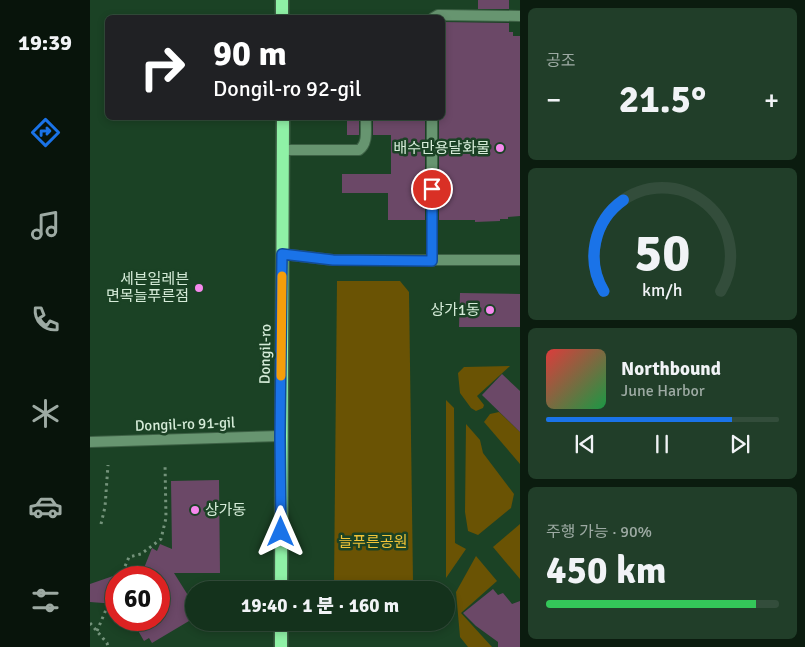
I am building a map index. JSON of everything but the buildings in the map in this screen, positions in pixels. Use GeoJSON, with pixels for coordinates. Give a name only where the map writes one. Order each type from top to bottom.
{"type":"FeatureCollection","features":[{"type":"Feature","properties":{"kind":"main road"},"geometry":{"type":"LineString","coordinates":[[282,0],[282,15]]}},
{"type":"Feature","properties":{"kind":"main road","name":"Dongil-ro"},"geometry":{"type":"LineString","coordinates":[[281,581],[282,120]]}},
{"type":"Feature","properties":{"kind":"main road"},"geometry":{"type":"LineString","coordinates":[[281,631],[281,647]]}},
{"type":"Feature","properties":{"kind":"street"},"geometry":{"type":"LineString","coordinates":[[445,15],[520,16]]}},
{"type":"Feature","properties":{"kind":"street"},"geometry":{"type":"LineString","coordinates":[[283,150],[359,150],[365,142],[366,120]]}},
{"type":"Feature","properties":{"kind":"street"},"geometry":{"type":"LineString","coordinates":[[432,120],[432,261]]}},
{"type":"Feature","properties":{"kind":"street"},"geometry":{"type":"LineString","coordinates":[[282,254],[333,260],[520,260]]}},
{"type":"Feature","properties":{"kind":"street","name":"Dongil-ro 91-gil"},"geometry":{"type":"LineString","coordinates":[[90,442],[280,436]]}},
{"type":"Feature","properties":{"kind":"path"},"geometry":{"type":"LineString","coordinates":[[101,524],[105,507],[108,464]]}},
{"type":"Feature","properties":{"kind":"path"},"geometry":{"type":"LineString","coordinates":[[125,566],[129,556],[141,554],[161,538],[166,518],[165,464]]}},
{"type":"Feature","properties":{"kind":"path"},"geometry":{"type":"LineString","coordinates":[[96,631],[105,611]]}},
{"type":"Feature","properties":{"kind":"path"},"geometry":{"type":"LineString","coordinates":[[90,623],[107,643],[108,647]]}},
{"type":"Feature","properties":{"kind":"green space","name":"늘푸른공원"},"geometry":{"type":"Polygon","coordinates":[[[337,281],[400,281],[409,292],[413,581],[334,581],[337,281]]]}},
{"type":"Feature","properties":{"kind":"green space"},"geometry":{"type":"Polygon","coordinates":[[[510,366],[477,396],[484,405],[483,408],[476,411],[471,408],[460,393],[458,373],[464,367],[510,366]]]}},
{"type":"Feature","properties":{"kind":"green space"},"geometry":{"type":"Polygon","coordinates":[[[446,400],[454,408],[455,543],[466,549],[446,578],[446,400]]]}},
{"type":"Feature","properties":{"kind":"green space"},"geometry":{"type":"Polygon","coordinates":[[[499,412],[520,432],[520,464],[484,422],[490,414],[499,412]]]}},
{"type":"Feature","properties":{"kind":"green space"},"geometry":{"type":"Polygon","coordinates":[[[466,424],[480,440],[483,453],[514,494],[511,508],[478,535],[468,531],[465,512],[466,424]]]}},
{"type":"Feature","properties":{"kind":"green space"},"geometry":{"type":"Polygon","coordinates":[[[520,524],[520,579],[493,547],[520,524]]]}},
{"type":"Feature","properties":{"kind":"green space"},"geometry":{"type":"Polygon","coordinates":[[[476,556],[497,581],[461,613],[492,647],[468,647],[460,637],[456,592],[476,556]]]}},
{"type":"Feature","properties":{"kind":"slow traffic"},"geometry":{"type":"LineString","coordinates":[[281,376],[282,276]]}},
{"type":"Feature","properties":{"kind":"place","name":"배수만용달화물"},"geometry":{"type":"Point","coordinates":[500,148]}},
{"type":"Feature","properties":{"kind":"place","name":"세븐일레븐 면목늘푸른점"},"geometry":{"type":"Point","coordinates":[199,288]}},
{"type":"Feature","properties":{"kind":"place","name":"상가1동"},"geometry":{"type":"Point","coordinates":[490,310]}},
{"type":"Feature","properties":{"kind":"place","name":"상가동"},"geometry":{"type":"Point","coordinates":[195,510]}},
{"type":"Feature","properties":{"kind":"route"},"geometry":{"type":"LineString","coordinates":[[281,532],[282,254],[333,260],[432,261],[432,189]]}}]}
